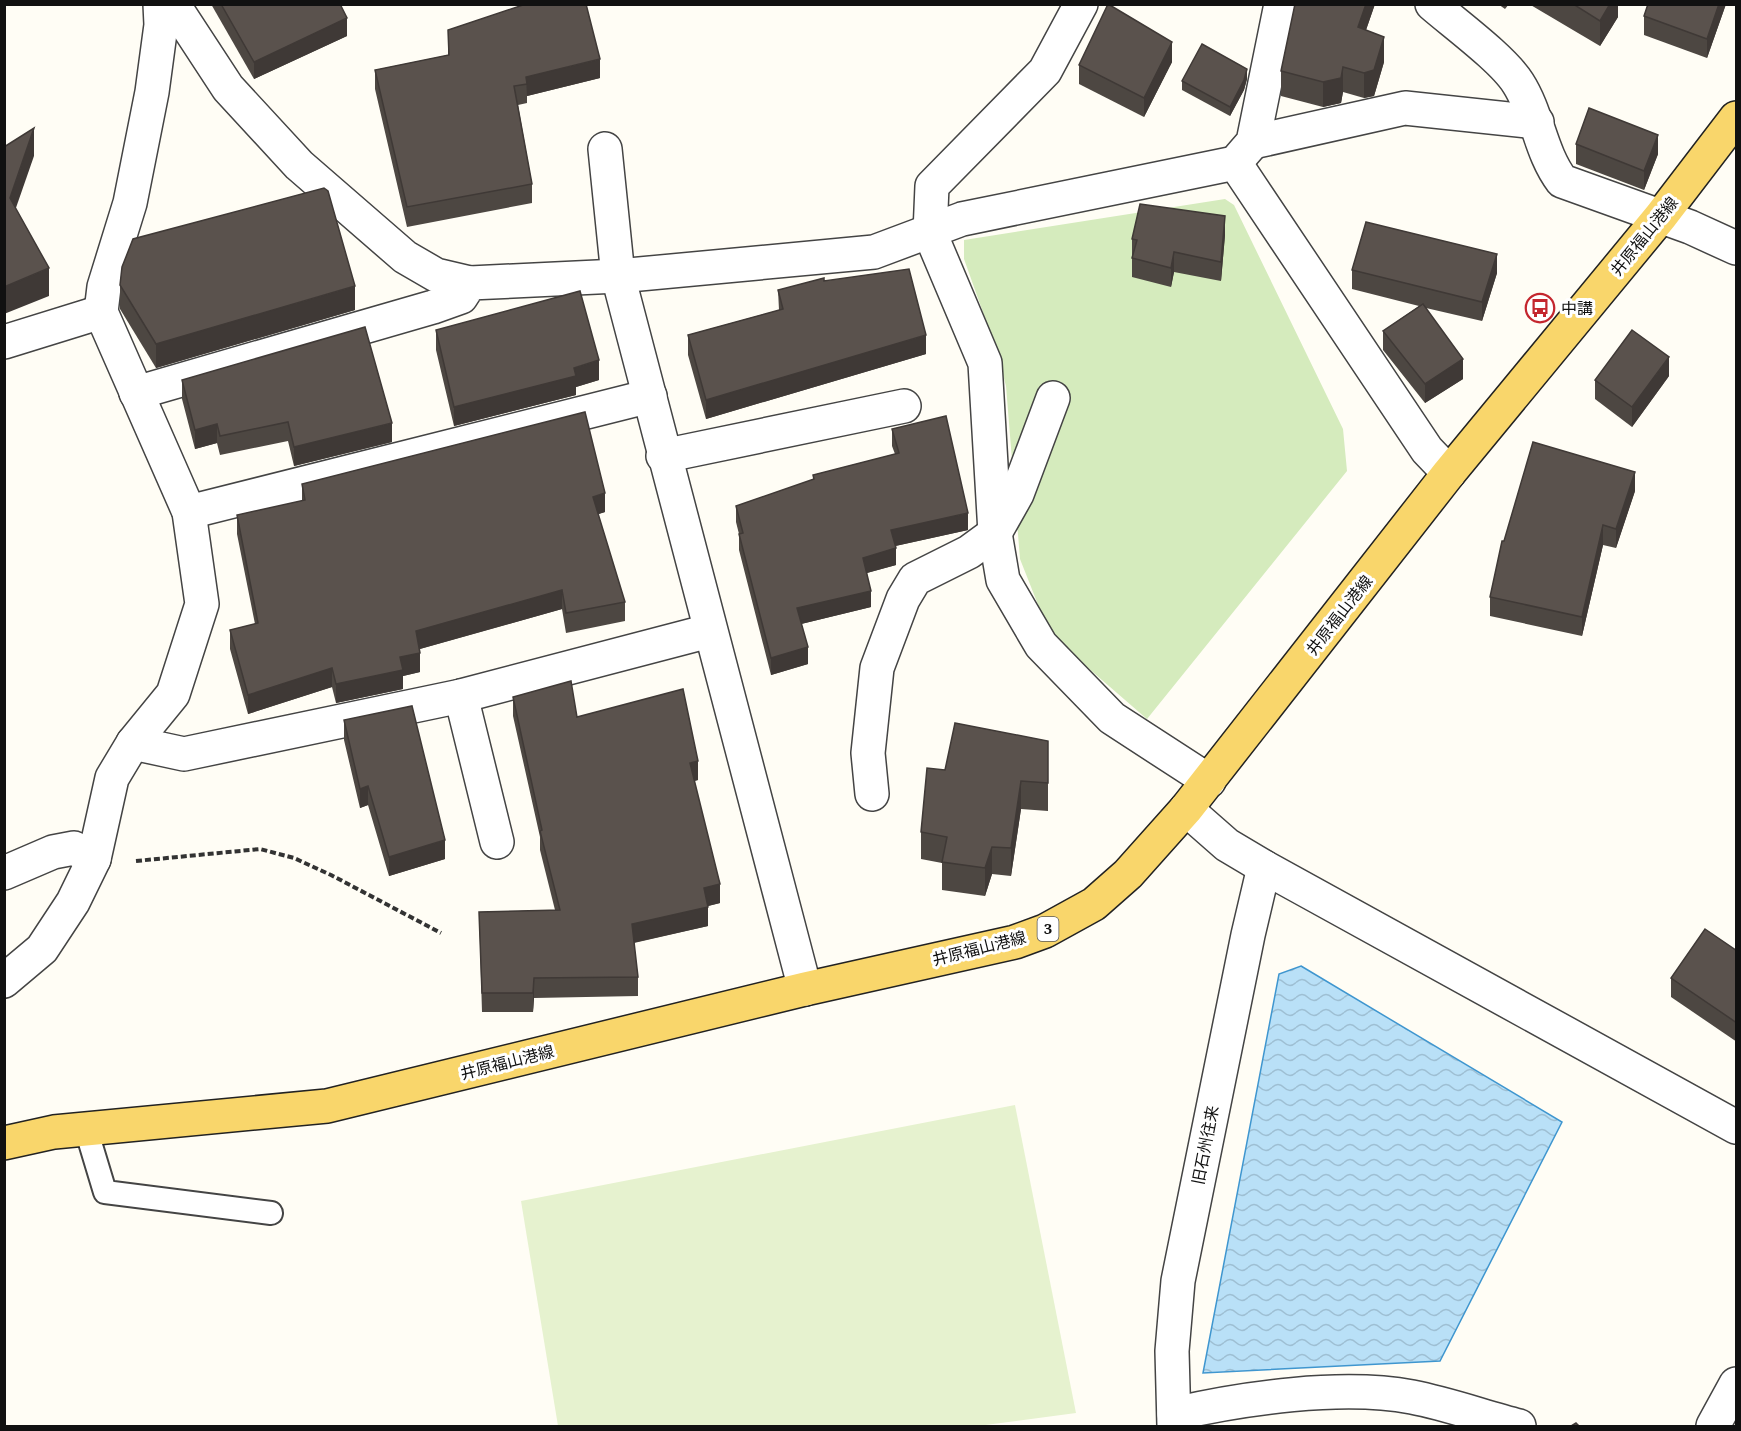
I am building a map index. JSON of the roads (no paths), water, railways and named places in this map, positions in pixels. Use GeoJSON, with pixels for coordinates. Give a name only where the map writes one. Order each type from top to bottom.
{"type":"FeatureCollection","features":[{"type":"Feature","properties":{"kind":"main road","name":"井原福山港線"},"geometry":{"type":"LineString","coordinates":[[4,1143],[54,1132],[327,1106],[805,990],[1014,942],[1045,931],[1094,904],[1128,874],[1209,781],[1449,473],[1661,216],[1737,118]]}},
{"type":"Feature","properties":{"kind":"street"},"geometry":{"type":"LineString","coordinates":[[4,981],[42,949],[73,902],[94,859],[112,778],[133,743],[173,694],[197,627],[202,604],[189,512],[101,312],[104,287],[130,203],[150,103],[161,26],[160,4]]}},
{"type":"Feature","properties":{"kind":"street"},"geometry":{"type":"LineString","coordinates":[[173,4],[228,88],[299,165],[405,257],[436,275],[470,283],[618,276],[874,252],[930,233],[962,219],[1244,152],[1405,108],[1537,122]]}},
{"type":"Feature","properties":{"kind":"street"},"geometry":{"type":"LineString","coordinates":[[1081,4],[1045,71],[932,186],[930,233],[985,363],[995,533],[1003,580],[1041,645],[1112,718],[1209,781]]}},
{"type":"Feature","properties":{"kind":"street"},"geometry":{"type":"LineString","coordinates":[[1281,4],[1244,152],[1427,450],[1449,473]]}},
{"type":"Feature","properties":{"kind":"street"},"geometry":{"type":"LineString","coordinates":[[1432,4],[1480,45],[1518,82],[1537,122],[1549,164],[1562,181],[1661,216],[1737,248]]}},
{"type":"Feature","properties":{"kind":"street"},"geometry":{"type":"LineString","coordinates":[[605,149],[618,276],[650,396],[663,456],[805,990]]}},
{"type":"Feature","properties":{"kind":"street"},"geometry":{"type":"LineString","coordinates":[[136,393],[461,297],[470,283]]}},
{"type":"Feature","properties":{"kind":"street"},"geometry":{"type":"LineString","coordinates":[[4,342],[101,312]]}},
{"type":"Feature","properties":{"kind":"street"},"geometry":{"type":"LineString","coordinates":[[189,512],[650,396]]}},
{"type":"Feature","properties":{"kind":"street"},"geometry":{"type":"LineString","coordinates":[[872,794],[868,753],[877,668],[903,598],[915,579],[969,552],[995,533],[1017,494],[1053,398]]}},
{"type":"Feature","properties":{"kind":"street"},"geometry":{"type":"LineString","coordinates":[[663,456],[904,406]]}},
{"type":"Feature","properties":{"kind":"street"},"geometry":{"type":"LineString","coordinates":[[133,743],[184,754],[461,696],[709,631]]}},
{"type":"Feature","properties":{"kind":"street"},"geometry":{"type":"LineString","coordinates":[[461,696],[497,842]]}},
{"type":"Feature","properties":{"kind":"street"},"geometry":{"type":"LineString","coordinates":[[1186,809],[1227,845],[1264,867],[1737,1127]]}},
{"type":"Feature","properties":{"kind":"street"},"geometry":{"type":"LineString","coordinates":[[4,873],[53,852],[74,848],[94,859]]}},
{"type":"Feature","properties":{"kind":"street","name":"旧石州往来"},"geometry":{"type":"LineString","coordinates":[[1174,1420],[1172,1351],[1178,1281],[1248,935],[1264,867]]}},
{"type":"Feature","properties":{"kind":"street"},"geometry":{"type":"LineString","coordinates":[[1713,1426],[1737,1384]]}},
{"type":"Feature","properties":{"kind":"street"},"geometry":{"type":"LineString","coordinates":[[1174,1420],[1204,1407],[1327,1392],[1411,1397],[1519,1426]]}},
{"type":"Feature","properties":{"kind":"lane"},"geometry":{"type":"LineString","coordinates":[[86,1129],[105,1192],[271,1213]]}},
{"type":"Feature","properties":{"kind":"water"},"geometry":{"type":"Polygon","coordinates":[[[1301,966],[1562,1122],[1440,1361],[1203,1373],[1279,974],[1301,966]]]}},
{"type":"Feature","properties":{"kind":"place","name":"中講"},"geometry":{"type":"Point","coordinates":[1540,308]}}]}
